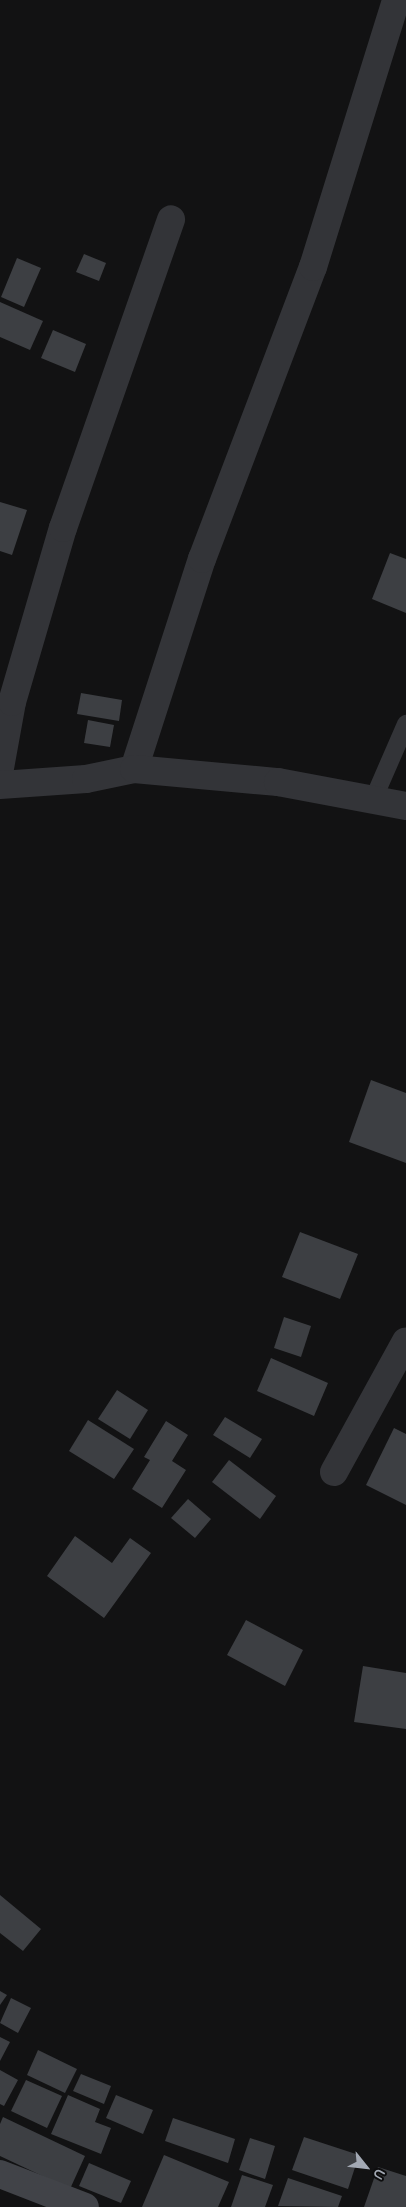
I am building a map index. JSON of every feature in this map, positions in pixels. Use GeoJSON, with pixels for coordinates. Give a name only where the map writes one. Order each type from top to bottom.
{"type":"FeatureCollection","features":[{"type":"Feature","properties":{"kind":"street"},"geometry":{"type":"LineString","coordinates":[[134,769],[202,559],[313,267],[396,0]]}},
{"type":"Feature","properties":{"kind":"street"},"geometry":{"type":"LineString","coordinates":[[0,768],[12,702],[63,528],[171,219]]}},
{"type":"Feature","properties":{"kind":"street"},"geometry":{"type":"LineString","coordinates":[[0,785],[86,779],[134,769],[278,782],[406,806]]}},
{"type":"Feature","properties":{"kind":"street"},"geometry":{"type":"LineString","coordinates":[[334,1472],[406,1341]]}},
{"type":"Feature","properties":{"kind":"street"},"geometry":{"type":"LineString","coordinates":[[0,2174],[85,2207]]}},
{"type":"Feature","properties":{"kind":"lane"},"geometry":{"type":"LineString","coordinates":[[373,800],[406,724]]}},
{"type":"Feature","properties":{"kind":"building"},"geometry":{"type":"Polygon","coordinates":[[[84,254],[106,263],[99,281],[76,272],[84,254]]]}},
{"type":"Feature","properties":{"kind":"building"},"geometry":{"type":"Polygon","coordinates":[[[17,258],[41,268],[24,307],[1,297],[17,258]]]}},
{"type":"Feature","properties":{"kind":"building"},"geometry":{"type":"Polygon","coordinates":[[[0,302],[43,321],[30,350],[0,337],[0,302]]]}},
{"type":"Feature","properties":{"kind":"building"},"geometry":{"type":"Polygon","coordinates":[[[53,330],[86,344],[75,372],[41,358],[53,330]]]}},
{"type":"Feature","properties":{"kind":"building"},"geometry":{"type":"Polygon","coordinates":[[[0,502],[27,510],[12,555],[0,551],[0,502]]]}},
{"type":"Feature","properties":{"kind":"building"},"geometry":{"type":"Polygon","coordinates":[[[390,553],[406,559],[406,613],[372,599],[390,553]]]}},
{"type":"Feature","properties":{"kind":"building"},"geometry":{"type":"Polygon","coordinates":[[[81,693],[122,700],[119,721],[77,714],[81,693]]]}},
{"type":"Feature","properties":{"kind":"building"},"geometry":{"type":"Polygon","coordinates":[[[88,720],[114,725],[110,747],[84,743],[88,720]]]}},
{"type":"Feature","properties":{"kind":"building"},"geometry":{"type":"Polygon","coordinates":[[[371,1080],[406,1093],[406,1163],[349,1142],[371,1080]]]}},
{"type":"Feature","properties":{"kind":"building"},"geometry":{"type":"Polygon","coordinates":[[[300,1232],[358,1254],[340,1299],[282,1277],[300,1232]]]}},
{"type":"Feature","properties":{"kind":"building"},"geometry":{"type":"Polygon","coordinates":[[[284,1317],[311,1326],[301,1357],[274,1348],[284,1317]]]}},
{"type":"Feature","properties":{"kind":"building"},"geometry":{"type":"Polygon","coordinates":[[[271,1358],[328,1383],[314,1416],[257,1391],[271,1358]]]}},
{"type":"Feature","properties":{"kind":"building"},"geometry":{"type":"Polygon","coordinates":[[[117,1390],[148,1410],[130,1439],[98,1419],[117,1390]]]}},
{"type":"Feature","properties":{"kind":"building"},"geometry":{"type":"Polygon","coordinates":[[[225,1417],[262,1439],[250,1458],[213,1435],[225,1417]]]}},
{"type":"Feature","properties":{"kind":"building"},"geometry":{"type":"Polygon","coordinates":[[[88,1420],[134,1449],[114,1479],[69,1451],[88,1420]]]}},
{"type":"Feature","properties":{"kind":"building"},"geometry":{"type":"Polygon","coordinates":[[[166,1421],[188,1435],[172,1461],[186,1470],[162,1508],[132,1489],[150,1460],[144,1457],[166,1421]]]}},
{"type":"Feature","properties":{"kind":"building"},"geometry":{"type":"Polygon","coordinates":[[[394,1428],[406,1434],[406,1505],[366,1485],[394,1428]]]}},
{"type":"Feature","properties":{"kind":"building"},"geometry":{"type":"Polygon","coordinates":[[[229,1460],[276,1496],[260,1519],[212,1482],[229,1460]]]}},
{"type":"Feature","properties":{"kind":"building"},"geometry":{"type":"Polygon","coordinates":[[[188,1499],[211,1519],[195,1538],[171,1518],[188,1499]]]}},
{"type":"Feature","properties":{"kind":"building"},"geometry":{"type":"Polygon","coordinates":[[[75,1536],[112,1563],[130,1538],[151,1553],[104,1618],[47,1576],[75,1536]]]}},
{"type":"Feature","properties":{"kind":"building"},"geometry":{"type":"Polygon","coordinates":[[[246,1620],[303,1650],[285,1686],[227,1655],[246,1620]]]}},
{"type":"Feature","properties":{"kind":"building"},"geometry":{"type":"Polygon","coordinates":[[[363,1666],[406,1673],[406,1729],[354,1722],[363,1666]]]}},
{"type":"Feature","properties":{"kind":"building"},"geometry":{"type":"Polygon","coordinates":[[[0,1895],[41,1929],[23,1951],[0,1933],[0,1895]]]}},
{"type":"Feature","properties":{"kind":"building"},"geometry":{"type":"Polygon","coordinates":[[[0,1991],[7,1995],[0,2005],[0,1991]]]}},
{"type":"Feature","properties":{"kind":"building"},"geometry":{"type":"Polygon","coordinates":[[[11,1998],[31,2008],[18,2033],[0,2023],[11,1998]]]}},
{"type":"Feature","properties":{"kind":"building"},"geometry":{"type":"Polygon","coordinates":[[[0,2037],[10,2042],[0,2061],[0,2037]]]}},
{"type":"Feature","properties":{"kind":"building"},"geometry":{"type":"Polygon","coordinates":[[[38,2050],[77,2069],[65,2093],[27,2075],[38,2050]]]}},
{"type":"Feature","properties":{"kind":"building"},"geometry":{"type":"Polygon","coordinates":[[[0,2070],[18,2080],[4,2106],[0,2104],[0,2070]]]}},
{"type":"Feature","properties":{"kind":"building"},"geometry":{"type":"Polygon","coordinates":[[[81,2074],[111,2086],[104,2104],[73,2091],[81,2074]]]}},
{"type":"Feature","properties":{"kind":"building"},"geometry":{"type":"Polygon","coordinates":[[[26,2080],[62,2096],[47,2128],[11,2111],[26,2080]]]}},
{"type":"Feature","properties":{"kind":"building"},"geometry":{"type":"Polygon","coordinates":[[[68,2095],[100,2109],[95,2122],[111,2128],[101,2154],[51,2134],[68,2095]]]}},
{"type":"Feature","properties":{"kind":"building"},"geometry":{"type":"Polygon","coordinates":[[[116,2095],[153,2110],[143,2134],[106,2118],[116,2095]]]}},
{"type":"Feature","properties":{"kind":"building"},"geometry":{"type":"Polygon","coordinates":[[[3,2117],[85,2156],[70,2189],[0,2156],[0,2124],[3,2117]]]}},
{"type":"Feature","properties":{"kind":"building"},"geometry":{"type":"Polygon","coordinates":[[[173,2118],[235,2139],[228,2163],[165,2141],[173,2118]]]}},
{"type":"Feature","properties":{"kind":"building"},"geometry":{"type":"Polygon","coordinates":[[[304,2137],[359,2155],[348,2189],[292,2170],[304,2137]]]}},
{"type":"Feature","properties":{"kind":"building"},"geometry":{"type":"Polygon","coordinates":[[[250,2138],[275,2146],[265,2179],[239,2170],[250,2138]]]}},
{"type":"Feature","properties":{"kind":"building"},"geometry":{"type":"Polygon","coordinates":[[[164,2155],[229,2182],[218,2207],[142,2207],[164,2155]]]}},
{"type":"Feature","properties":{"kind":"building"},"geometry":{"type":"Polygon","coordinates":[[[89,2163],[131,2181],[121,2203],[79,2186],[89,2163]]]}},
{"type":"Feature","properties":{"kind":"building"},"geometry":{"type":"Polygon","coordinates":[[[378,2167],[406,2176],[406,2207],[364,2207],[378,2167]]]}},
{"type":"Feature","properties":{"kind":"building"},"geometry":{"type":"Polygon","coordinates":[[[242,2175],[273,2185],[265,2207],[231,2207],[242,2175]]]}},
{"type":"Feature","properties":{"kind":"building"},"geometry":{"type":"Polygon","coordinates":[[[288,2178],[342,2196],[338,2207],[278,2206],[288,2178]]]}}]}
